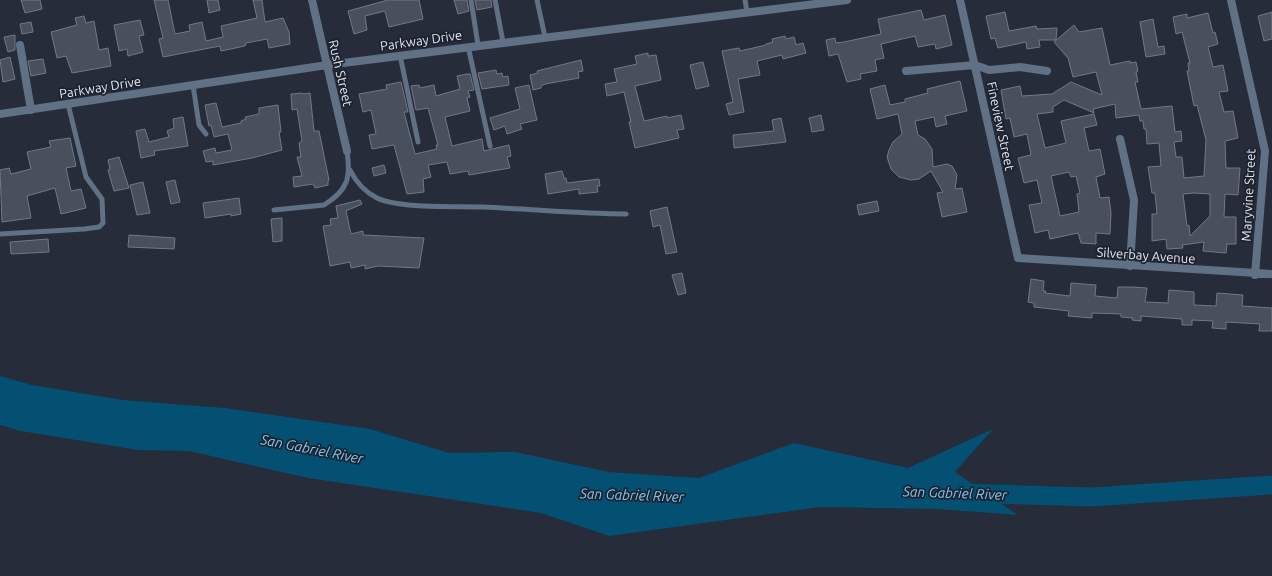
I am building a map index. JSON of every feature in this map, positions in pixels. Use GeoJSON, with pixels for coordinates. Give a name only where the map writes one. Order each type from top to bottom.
{"type":"FeatureCollection","features":[{"type":"Feature","properties":{"kind":"street","name":"Rush Street"},"geometry":{"type":"LineString","coordinates":[[312,0],[347,151]]}},
{"type":"Feature","properties":{"kind":"street","name":"Parkway Drive"},"geometry":{"type":"LineString","coordinates":[[0,114],[400,55],[847,0]]}},
{"type":"Feature","properties":{"kind":"street","name":"Fineview Street"},"geometry":{"type":"LineString","coordinates":[[960,0],[1018,258]]}},
{"type":"Feature","properties":{"kind":"street","name":"Maryvine Street"},"geometry":{"type":"LineString","coordinates":[[1231,0],[1265,151],[1255,275]]}},
{"type":"Feature","properties":{"kind":"street"},"geometry":{"type":"LineString","coordinates":[[20,45],[31,110]]}},
{"type":"Feature","properties":{"kind":"street"},"geometry":{"type":"LineString","coordinates":[[906,71],[975,65],[989,70],[1020,67],[1047,71]]}},
{"type":"Feature","properties":{"kind":"street"},"geometry":{"type":"LineString","coordinates":[[1120,139],[1134,200],[1130,266]]}},
{"type":"Feature","properties":{"kind":"street","name":"Silverbay Avenue"},"geometry":{"type":"LineString","coordinates":[[1018,258],[1255,275],[1272,274]]}},
{"type":"Feature","properties":{"kind":"lane"},"geometry":{"type":"LineString","coordinates":[[471,0],[478,45]]}},
{"type":"Feature","properties":{"kind":"lane"},"geometry":{"type":"LineString","coordinates":[[495,0],[503,42]]}},
{"type":"Feature","properties":{"kind":"lane"},"geometry":{"type":"LineString","coordinates":[[537,0],[545,37]]}},
{"type":"Feature","properties":{"kind":"lane"},"geometry":{"type":"LineString","coordinates":[[745,0],[747,12]]}},
{"type":"Feature","properties":{"kind":"lane"},"geometry":{"type":"LineString","coordinates":[[468,46],[490,146]]}},
{"type":"Feature","properties":{"kind":"lane"},"geometry":{"type":"LineString","coordinates":[[400,55],[418,142]]}},
{"type":"Feature","properties":{"kind":"lane"},"geometry":{"type":"LineString","coordinates":[[193,85],[199,125],[206,134]]}},
{"type":"Feature","properties":{"kind":"lane"},"geometry":{"type":"LineString","coordinates":[[0,234],[84,230],[99,227],[103,223],[102,199],[86,178],[68,104]]}},
{"type":"Feature","properties":{"kind":"lane"},"geometry":{"type":"LineString","coordinates":[[347,151],[350,170],[365,190],[378,198],[396,204],[484,207],[589,214],[626,214]]}},
{"type":"Feature","properties":{"kind":"lane"},"geometry":{"type":"LineString","coordinates":[[274,210],[324,205],[339,193],[346,183],[350,170]]}},
{"type":"Feature","properties":{"kind":"water"},"geometry":{"type":"Polygon","coordinates":[[[0,376],[32,385],[123,400],[225,408],[370,429],[449,453],[515,452],[609,472],[699,478],[794,443],[908,468],[993,429],[955,472],[1018,515],[939,509],[821,507],[609,536],[541,513],[308,478],[189,451],[138,450],[21,431],[0,425],[0,376]]]}},
{"type":"Feature","properties":{"kind":"building"},"geometry":{"type":"Polygon","coordinates":[[[21,0],[40,0],[42,9],[25,13],[21,0]]]}},
{"type":"Feature","properties":{"kind":"building"},"geometry":{"type":"Polygon","coordinates":[[[154,0],[168,0],[175,34],[190,31],[189,25],[202,22],[206,41],[223,37],[221,26],[257,18],[253,0],[262,0],[265,22],[283,18],[289,32],[290,44],[269,48],[267,39],[246,43],[245,46],[221,51],[220,46],[163,57],[159,39],[163,38],[154,0]]]}},
{"type":"Feature","properties":{"kind":"building"},"geometry":{"type":"Polygon","coordinates":[[[207,0],[218,0],[220,10],[209,13],[207,0]]]}},
{"type":"Feature","properties":{"kind":"building"},"geometry":{"type":"Polygon","coordinates":[[[388,0],[419,0],[423,19],[389,27],[385,11],[365,16],[367,30],[354,34],[348,11],[388,0]]]}},
{"type":"Feature","properties":{"kind":"building"},"geometry":{"type":"Polygon","coordinates":[[[454,0],[467,0],[469,11],[458,14],[454,0]]]}},
{"type":"Feature","properties":{"kind":"building"},"geometry":{"type":"Polygon","coordinates":[[[475,0],[491,0],[492,7],[477,10],[475,0]]]}},
{"type":"Feature","properties":{"kind":"building"},"geometry":{"type":"Polygon","coordinates":[[[921,10],[924,20],[945,15],[952,45],[936,49],[935,44],[918,47],[915,36],[881,44],[884,58],[875,60],[877,71],[860,74],[861,79],[847,82],[838,54],[829,56],[826,40],[835,38],[836,43],[881,34],[878,19],[921,10]]]}},
{"type":"Feature","properties":{"kind":"building"},"geometry":{"type":"Polygon","coordinates":[[[1005,12],[1009,31],[1036,26],[1037,29],[1057,28],[1056,40],[1039,40],[1040,47],[1027,49],[1026,42],[998,48],[995,38],[991,39],[986,16],[1005,12]]]}},
{"type":"Feature","properties":{"kind":"building"},"geometry":{"type":"Polygon","coordinates":[[[1272,12],[1272,39],[1264,41],[1258,16],[1272,12]]]}},
{"type":"Feature","properties":{"kind":"building"},"geometry":{"type":"Polygon","coordinates":[[[1208,13],[1213,33],[1215,32],[1218,44],[1208,47],[1213,67],[1223,65],[1228,91],[1219,92],[1224,112],[1233,111],[1238,138],[1225,141],[1226,168],[1240,168],[1238,195],[1225,194],[1224,217],[1236,217],[1236,244],[1227,244],[1226,253],[1203,251],[1204,242],[1182,245],[1183,248],[1167,249],[1166,239],[1152,241],[1152,214],[1157,214],[1155,193],[1152,193],[1148,167],[1161,166],[1159,143],[1147,144],[1146,129],[1144,129],[1143,121],[1140,121],[1139,115],[1116,118],[1115,104],[1093,109],[1094,113],[1064,100],[1053,107],[1053,112],[1037,114],[1045,148],[1066,143],[1061,121],[1094,114],[1097,125],[1084,128],[1089,151],[1100,149],[1105,174],[1096,177],[1100,198],[1109,197],[1111,213],[1110,234],[1096,233],[1096,244],[1081,243],[1078,233],[1050,239],[1048,230],[1035,233],[1029,205],[1042,203],[1037,180],[1024,183],[1018,158],[1031,155],[1027,134],[1014,137],[1010,118],[1006,119],[1001,90],[1020,86],[1022,96],[1052,94],[1071,82],[1102,95],[1096,72],[1073,77],[1068,58],[1054,42],[1074,25],[1079,32],[1102,28],[1110,65],[1130,61],[1130,63],[1136,62],[1138,82],[1135,82],[1141,109],[1172,106],[1175,132],[1181,131],[1182,141],[1174,142],[1176,157],[1182,157],[1184,178],[1204,176],[1206,140],[1197,105],[1194,106],[1187,71],[1189,71],[1188,63],[1190,63],[1182,32],[1176,34],[1173,17],[1187,14],[1187,18],[1208,13]],[[1069,172],[1051,176],[1060,216],[1079,212],[1077,194],[1080,193],[1076,176],[1071,177],[1069,172]],[[1183,194],[1187,226],[1189,225],[1190,236],[1210,216],[1210,194],[1183,194]]]}},
{"type":"Feature","properties":{"kind":"building"},"geometry":{"type":"Polygon","coordinates":[[[84,16],[86,23],[94,21],[99,50],[108,48],[111,66],[72,73],[66,56],[57,58],[51,32],[77,25],[75,18],[84,16]]]}},
{"type":"Feature","properties":{"kind":"building"},"geometry":{"type":"Polygon","coordinates":[[[1153,19],[1158,47],[1164,46],[1165,54],[1146,57],[1140,22],[1153,19]]]}},
{"type":"Feature","properties":{"kind":"building"},"geometry":{"type":"Polygon","coordinates":[[[140,20],[144,35],[139,36],[143,52],[128,56],[127,49],[119,51],[114,25],[140,20]]]}},
{"type":"Feature","properties":{"kind":"building"},"geometry":{"type":"Polygon","coordinates":[[[31,22],[33,32],[22,34],[20,24],[31,22]]]}},
{"type":"Feature","properties":{"kind":"building"},"geometry":{"type":"Polygon","coordinates":[[[15,35],[15,50],[8,52],[4,37],[15,35]]]}},
{"type":"Feature","properties":{"kind":"building"},"geometry":{"type":"Polygon","coordinates":[[[785,36],[786,39],[794,37],[796,45],[803,43],[806,53],[783,59],[782,55],[757,61],[760,75],[738,79],[744,112],[729,115],[726,104],[733,102],[722,51],[739,48],[740,51],[766,45],[773,42],[772,39],[785,36]]]}},
{"type":"Feature","properties":{"kind":"building"},"geometry":{"type":"Polygon","coordinates":[[[648,53],[648,56],[656,55],[661,80],[635,86],[644,121],[667,116],[667,118],[681,115],[684,129],[677,130],[679,138],[635,148],[624,92],[607,96],[605,84],[617,82],[614,69],[637,64],[635,56],[648,53]]]}},
{"type":"Feature","properties":{"kind":"building"},"geometry":{"type":"Polygon","coordinates":[[[10,57],[15,79],[3,82],[0,60],[10,57]]]}},
{"type":"Feature","properties":{"kind":"building"},"geometry":{"type":"Polygon","coordinates":[[[43,59],[46,73],[31,76],[28,61],[43,59]]]}},
{"type":"Feature","properties":{"kind":"building"},"geometry":{"type":"Polygon","coordinates":[[[581,60],[583,71],[578,72],[579,78],[545,84],[541,86],[541,88],[533,90],[530,75],[538,73],[537,71],[581,60]]]}},
{"type":"Feature","properties":{"kind":"building"},"geometry":{"type":"Polygon","coordinates":[[[703,62],[709,86],[696,89],[690,65],[703,62]]]}},
{"type":"Feature","properties":{"kind":"building"},"geometry":{"type":"Polygon","coordinates":[[[496,70],[497,74],[502,73],[503,77],[508,76],[509,85],[482,89],[478,73],[496,70]]]}},
{"type":"Feature","properties":{"kind":"building"},"geometry":{"type":"Polygon","coordinates":[[[470,74],[474,90],[468,91],[470,97],[467,98],[470,111],[445,117],[452,146],[482,139],[484,151],[509,145],[511,156],[507,157],[510,168],[469,175],[468,171],[450,174],[447,162],[428,165],[431,177],[423,179],[424,192],[407,194],[394,145],[372,149],[369,135],[376,134],[371,110],[363,112],[359,94],[387,89],[386,85],[401,82],[408,112],[404,112],[415,154],[437,149],[436,145],[438,145],[428,108],[416,110],[411,86],[419,85],[420,88],[434,85],[436,96],[460,89],[457,76],[470,74]]]}},
{"type":"Feature","properties":{"kind":"building"},"geometry":{"type":"Polygon","coordinates":[[[960,81],[967,111],[945,116],[947,124],[936,127],[934,117],[915,121],[918,135],[925,139],[932,149],[933,167],[947,164],[952,166],[957,175],[955,189],[962,188],[967,212],[942,217],[937,193],[943,192],[931,171],[919,179],[911,180],[899,177],[891,169],[887,157],[889,150],[893,142],[902,134],[898,114],[877,119],[870,89],[885,85],[890,105],[905,102],[905,99],[928,93],[927,89],[960,81]]]}},
{"type":"Feature","properties":{"kind":"building"},"geometry":{"type":"Polygon","coordinates":[[[529,85],[537,120],[520,124],[522,129],[507,134],[505,126],[494,130],[490,118],[520,109],[515,88],[529,85]]]}},
{"type":"Feature","properties":{"kind":"building"},"geometry":{"type":"Polygon","coordinates":[[[310,93],[314,131],[319,131],[329,180],[328,185],[315,188],[313,184],[294,187],[293,177],[302,176],[297,157],[301,157],[299,143],[302,141],[297,109],[292,110],[291,94],[310,93]]]}},
{"type":"Feature","properties":{"kind":"building"},"geometry":{"type":"Polygon","coordinates":[[[216,103],[222,127],[241,123],[241,121],[246,119],[245,117],[259,114],[259,108],[278,105],[281,132],[279,132],[282,150],[252,158],[213,165],[213,161],[206,162],[203,151],[215,148],[216,153],[232,150],[228,134],[214,137],[211,125],[209,126],[205,105],[216,103]]]}},
{"type":"Feature","properties":{"kind":"building"},"geometry":{"type":"Polygon","coordinates":[[[821,115],[824,130],[812,132],[809,118],[821,115]]]}},
{"type":"Feature","properties":{"kind":"building"},"geometry":{"type":"Polygon","coordinates":[[[183,117],[188,146],[154,151],[155,155],[141,158],[136,131],[145,129],[149,142],[169,137],[167,131],[174,128],[173,119],[183,117]]]}},
{"type":"Feature","properties":{"kind":"building"},"geometry":{"type":"Polygon","coordinates":[[[781,118],[786,142],[734,148],[733,135],[774,131],[772,120],[781,118]]]}},
{"type":"Feature","properties":{"kind":"building"},"geometry":{"type":"Polygon","coordinates":[[[70,138],[76,166],[66,168],[71,191],[81,189],[86,208],[61,214],[55,188],[27,196],[31,218],[2,222],[0,170],[9,168],[11,174],[31,169],[27,152],[51,147],[49,141],[70,138]]]}},
{"type":"Feature","properties":{"kind":"building"},"geometry":{"type":"Polygon","coordinates":[[[119,157],[129,188],[114,191],[108,170],[110,169],[108,160],[119,157]]]}},
{"type":"Feature","properties":{"kind":"building"},"geometry":{"type":"Polygon","coordinates":[[[384,165],[386,173],[374,176],[372,168],[384,165]]]}},
{"type":"Feature","properties":{"kind":"building"},"geometry":{"type":"Polygon","coordinates":[[[562,171],[567,183],[599,179],[600,186],[597,186],[598,192],[579,194],[579,189],[548,194],[545,174],[562,171]]]}},
{"type":"Feature","properties":{"kind":"building"},"geometry":{"type":"Polygon","coordinates":[[[175,180],[180,202],[171,204],[166,182],[175,180]]]}},
{"type":"Feature","properties":{"kind":"building"},"geometry":{"type":"Polygon","coordinates":[[[143,182],[150,213],[137,215],[130,185],[143,182]]]}},
{"type":"Feature","properties":{"kind":"building"},"geometry":{"type":"Polygon","coordinates":[[[239,198],[241,214],[205,218],[203,203],[239,198]]]}},
{"type":"Feature","properties":{"kind":"building"},"geometry":{"type":"Polygon","coordinates":[[[360,200],[362,204],[346,211],[351,234],[363,231],[363,235],[424,238],[419,268],[378,266],[365,269],[365,265],[351,268],[350,262],[330,266],[323,226],[331,225],[330,219],[338,218],[336,206],[360,200]]]}},
{"type":"Feature","properties":{"kind":"building"},"geometry":{"type":"Polygon","coordinates":[[[877,201],[879,211],[859,215],[857,205],[877,201]]]}},
{"type":"Feature","properties":{"kind":"building"},"geometry":{"type":"Polygon","coordinates":[[[667,207],[677,252],[666,254],[660,225],[653,227],[650,211],[667,207]]]}},
{"type":"Feature","properties":{"kind":"building"},"geometry":{"type":"Polygon","coordinates":[[[282,218],[282,241],[273,242],[271,219],[282,218]]]}},
{"type":"Feature","properties":{"kind":"building"},"geometry":{"type":"Polygon","coordinates":[[[129,235],[175,238],[174,249],[128,247],[129,235]]]}},
{"type":"Feature","properties":{"kind":"building"},"geometry":{"type":"Polygon","coordinates":[[[48,239],[49,252],[11,254],[10,242],[48,239]]]}},
{"type":"Feature","properties":{"kind":"building"},"geometry":{"type":"Polygon","coordinates":[[[682,273],[686,293],[678,295],[672,275],[682,273]]]}},
{"type":"Feature","properties":{"kind":"building"},"geometry":{"type":"Polygon","coordinates":[[[1031,279],[1044,281],[1043,291],[1046,291],[1045,293],[1070,296],[1071,283],[1096,285],[1095,296],[1117,298],[1118,287],[1147,288],[1145,302],[1168,303],[1169,290],[1194,292],[1194,305],[1216,306],[1217,293],[1243,295],[1242,306],[1272,308],[1272,331],[1259,331],[1260,324],[1226,322],[1226,329],[1212,328],[1213,321],[1192,320],[1192,325],[1182,325],[1182,319],[1141,316],[1141,321],[1132,320],[1133,318],[1121,317],[1121,314],[1092,313],[1092,318],[1068,316],[1069,311],[1034,307],[1034,303],[1028,302],[1031,279]]]}},
{"type":"Feature","properties":{"kind":"waterway","name":"San Gabriel River"},"geometry":{"type":"LineString","coordinates":[[962,493],[1091,497],[1272,485]]}}]}
